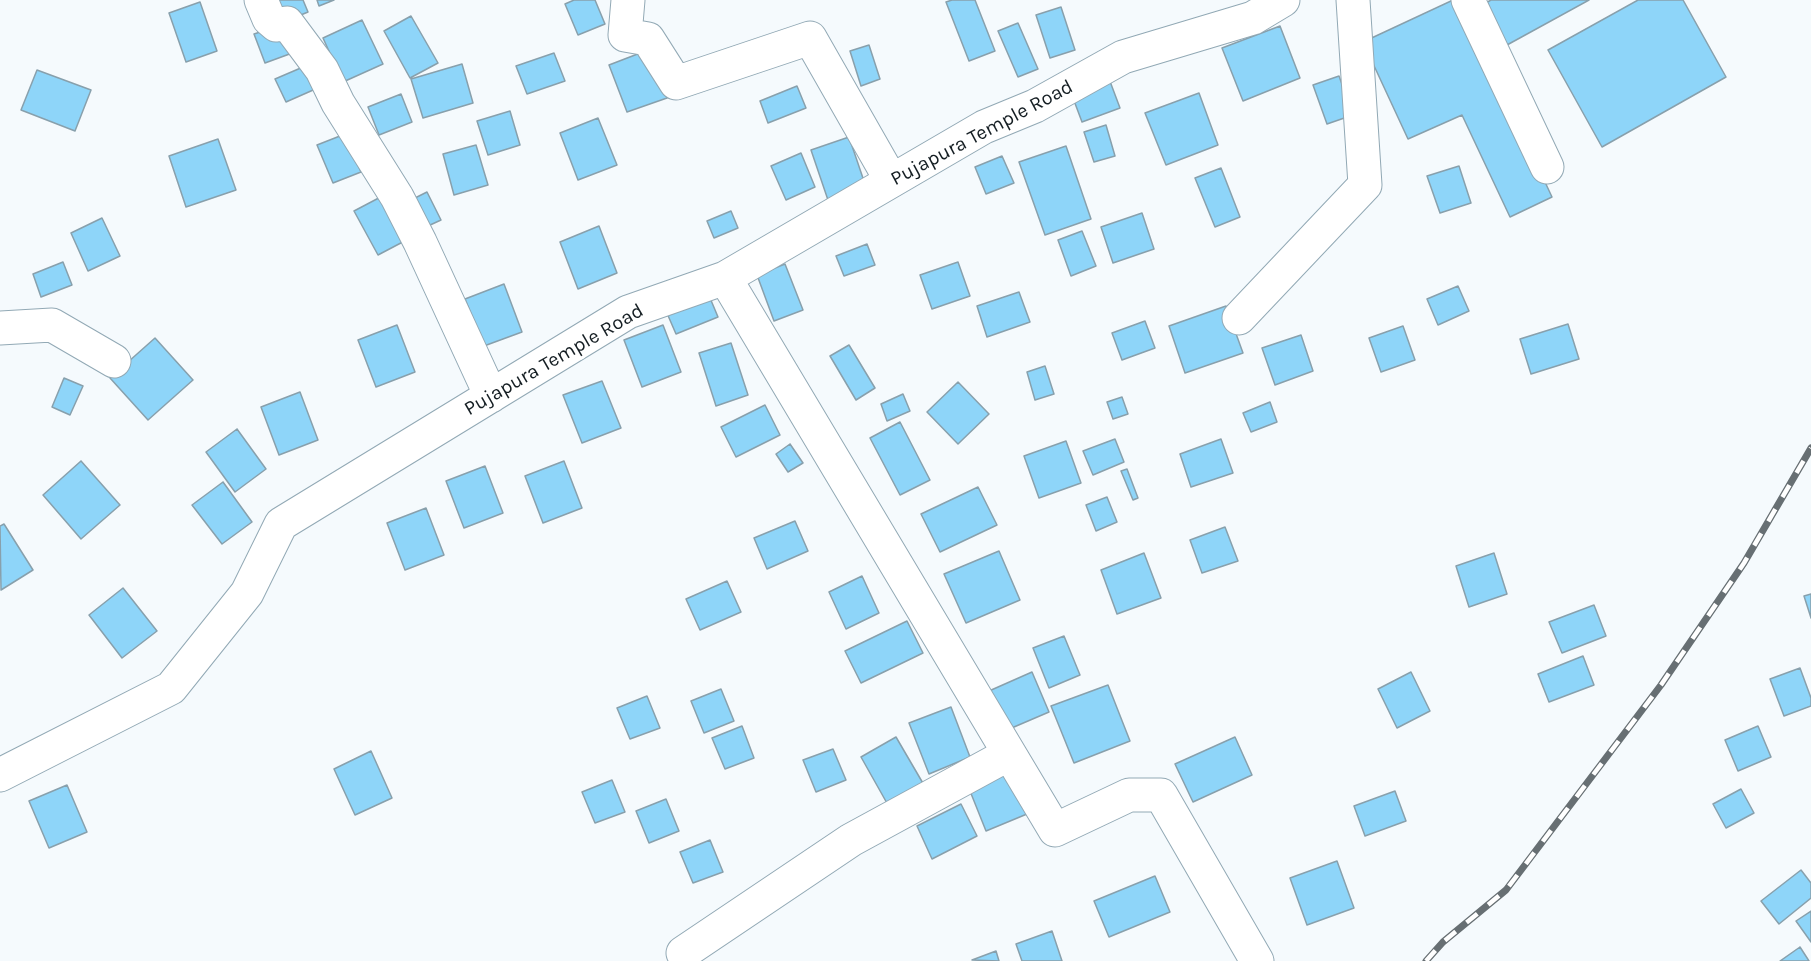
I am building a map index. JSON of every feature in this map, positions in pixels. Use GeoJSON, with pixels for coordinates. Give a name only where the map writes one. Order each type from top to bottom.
{"type":"FeatureCollection","features":[{"type":"Feature","properties":{"kind":"street"},"geometry":{"type":"LineString","coordinates":[[261,0],[269,19],[276,25],[287,23],[322,70],[338,103],[397,197],[491,396]]}},
{"type":"Feature","properties":{"kind":"street"},"geometry":{"type":"LineString","coordinates":[[628,0],[625,35],[648,39],[676,82],[810,38],[891,180]]}},
{"type":"Feature","properties":{"kind":"street","name":"Pujapura Temple Road"},"geometry":{"type":"LineString","coordinates":[[0,775],[171,688],[247,593],[281,524],[628,312],[725,278],[984,127],[1035,106],[1123,57],[1253,18],[1283,0]]}},
{"type":"Feature","properties":{"kind":"street"},"geometry":{"type":"LineString","coordinates":[[1239,318],[1365,185],[1353,0]]}},
{"type":"Feature","properties":{"kind":"street"},"geometry":{"type":"LineString","coordinates":[[1468,0],[1547,166]]}},
{"type":"Feature","properties":{"kind":"street"},"geometry":{"type":"LineString","coordinates":[[725,278],[1054,830],[1129,795],[1161,795],[1257,961]]}},
{"type":"Feature","properties":{"kind":"street"},"geometry":{"type":"LineString","coordinates":[[0,328],[52,325],[114,361]]}},
{"type":"Feature","properties":{"kind":"street"},"geometry":{"type":"LineString","coordinates":[[683,952],[851,840],[1009,754]]}},
{"type":"Feature","properties":{"kind":"building"},"geometry":{"type":"Polygon","coordinates":[[[269,0],[303,0],[308,12],[279,24],[269,0]]]}},
{"type":"Feature","properties":{"kind":"building"},"geometry":{"type":"Polygon","coordinates":[[[317,0],[334,0],[319,6],[317,0]]]}},
{"type":"Feature","properties":{"kind":"building"},"geometry":{"type":"Polygon","coordinates":[[[574,0],[595,0],[605,24],[578,35],[565,4],[574,0]]]}},
{"type":"Feature","properties":{"kind":"building"},"geometry":{"type":"Polygon","coordinates":[[[975,0],[995,51],[969,61],[946,2],[975,0]]]}},
{"type":"Feature","properties":{"kind":"building"},"geometry":{"type":"Polygon","coordinates":[[[1453,0],[1460,0],[1552,197],[1510,217],[1462,115],[1408,139],[1363,42],[1453,0]]]}},
{"type":"Feature","properties":{"kind":"building"},"geometry":{"type":"Polygon","coordinates":[[[1491,0],[1589,0],[1507,45],[1484,4],[1491,0]]]}},
{"type":"Feature","properties":{"kind":"building"},"geometry":{"type":"Polygon","coordinates":[[[1638,0],[1683,0],[1726,77],[1602,147],[1548,50],[1638,0]]]}},
{"type":"Feature","properties":{"kind":"building"},"geometry":{"type":"Polygon","coordinates":[[[200,2],[217,51],[186,62],[169,13],[200,2]]]}},
{"type":"Feature","properties":{"kind":"building"},"geometry":{"type":"Polygon","coordinates":[[[1061,7],[1075,50],[1050,58],[1036,15],[1061,7]]]}},
{"type":"Feature","properties":{"kind":"building"},"geometry":{"type":"Polygon","coordinates":[[[411,16],[438,63],[410,78],[384,31],[411,16]]]}},
{"type":"Feature","properties":{"kind":"building"},"geometry":{"type":"Polygon","coordinates":[[[362,20],[383,64],[343,82],[323,38],[362,20]]]}},
{"type":"Feature","properties":{"kind":"building"},"geometry":{"type":"Polygon","coordinates":[[[1018,23],[1038,69],[1018,77],[998,31],[1018,23]]]}},
{"type":"Feature","properties":{"kind":"building"},"geometry":{"type":"Polygon","coordinates":[[[285,24],[295,52],[265,63],[254,34],[285,24]]]}},
{"type":"Feature","properties":{"kind":"building"},"geometry":{"type":"Polygon","coordinates":[[[1280,26],[1300,78],[1243,101],[1222,48],[1280,26]]]}},
{"type":"Feature","properties":{"kind":"building"},"geometry":{"type":"Polygon","coordinates":[[[869,45],[880,79],[861,86],[850,51],[869,45]]]}},
{"type":"Feature","properties":{"kind":"building"},"geometry":{"type":"Polygon","coordinates":[[[648,50],[667,98],[627,112],[609,65],[648,50]]]}},
{"type":"Feature","properties":{"kind":"building"},"geometry":{"type":"Polygon","coordinates":[[[554,53],[565,81],[527,94],[516,66],[554,53]]]}},
{"type":"Feature","properties":{"kind":"building"},"geometry":{"type":"Polygon","coordinates":[[[310,64],[320,87],[286,102],[275,79],[310,64]]]}},
{"type":"Feature","properties":{"kind":"building"},"geometry":{"type":"Polygon","coordinates":[[[462,64],[473,103],[423,118],[411,79],[462,64]]]}},
{"type":"Feature","properties":{"kind":"building"},"geometry":{"type":"Polygon","coordinates":[[[37,70],[91,90],[75,131],[21,110],[37,70]]]}},
{"type":"Feature","properties":{"kind":"building"},"geometry":{"type":"Polygon","coordinates":[[[1108,76],[1120,108],[1082,122],[1070,90],[1108,76]]]}},
{"type":"Feature","properties":{"kind":"building"},"geometry":{"type":"Polygon","coordinates":[[[1339,76],[1353,115],[1327,124],[1313,85],[1339,76]]]}},
{"type":"Feature","properties":{"kind":"building"},"geometry":{"type":"Polygon","coordinates":[[[797,86],[806,108],[768,123],[760,101],[797,86]]]}},
{"type":"Feature","properties":{"kind":"building"},"geometry":{"type":"Polygon","coordinates":[[[1199,93],[1218,145],[1166,165],[1145,113],[1199,93]]]}},
{"type":"Feature","properties":{"kind":"building"},"geometry":{"type":"Polygon","coordinates":[[[401,94],[412,122],[379,135],[368,107],[401,94]]]}},
{"type":"Feature","properties":{"kind":"building"},"geometry":{"type":"Polygon","coordinates":[[[510,111],[520,145],[488,155],[477,121],[510,111]]]}},
{"type":"Feature","properties":{"kind":"building"},"geometry":{"type":"Polygon","coordinates":[[[598,118],[617,165],[578,180],[560,133],[598,118]]]}},
{"type":"Feature","properties":{"kind":"building"},"geometry":{"type":"Polygon","coordinates":[[[1106,125],[1115,156],[1094,162],[1084,132],[1106,125]]]}},
{"type":"Feature","properties":{"kind":"building"},"geometry":{"type":"Polygon","coordinates":[[[345,134],[361,172],[333,183],[317,145],[345,134]]]}},
{"type":"Feature","properties":{"kind":"building"},"geometry":{"type":"Polygon","coordinates":[[[849,137],[867,190],[829,203],[811,150],[849,137]]]}},
{"type":"Feature","properties":{"kind":"building"},"geometry":{"type":"Polygon","coordinates":[[[218,139],[236,190],[186,207],[169,156],[218,139]]]}},
{"type":"Feature","properties":{"kind":"building"},"geometry":{"type":"Polygon","coordinates":[[[476,145],[488,185],[454,195],[443,154],[476,145]]]}},
{"type":"Feature","properties":{"kind":"building"},"geometry":{"type":"Polygon","coordinates":[[[1066,146],[1091,219],[1045,235],[1019,162],[1066,146]]]}},
{"type":"Feature","properties":{"kind":"building"},"geometry":{"type":"Polygon","coordinates":[[[801,153],[815,187],[786,200],[771,166],[801,153]]]}},
{"type":"Feature","properties":{"kind":"building"},"geometry":{"type":"Polygon","coordinates":[[[1002,156],[1014,183],[986,194],[975,167],[1002,156]]]}},
{"type":"Feature","properties":{"kind":"building"},"geometry":{"type":"Polygon","coordinates":[[[1459,166],[1471,203],[1440,213],[1427,176],[1459,166]]]}},
{"type":"Feature","properties":{"kind":"building"},"geometry":{"type":"Polygon","coordinates":[[[1221,168],[1240,217],[1215,227],[1195,178],[1221,168]]]}},
{"type":"Feature","properties":{"kind":"building"},"geometry":{"type":"Polygon","coordinates":[[[392,191],[416,235],[378,255],[354,211],[392,191]]]}},
{"type":"Feature","properties":{"kind":"building"},"geometry":{"type":"Polygon","coordinates":[[[427,192],[441,220],[417,231],[403,204],[427,192]]]}},
{"type":"Feature","properties":{"kind":"building"},"geometry":{"type":"Polygon","coordinates":[[[731,211],[738,228],[714,238],[707,221],[731,211]]]}},
{"type":"Feature","properties":{"kind":"building"},"geometry":{"type":"Polygon","coordinates":[[[1142,213],[1154,249],[1113,263],[1101,227],[1142,213]]]}},
{"type":"Feature","properties":{"kind":"building"},"geometry":{"type":"Polygon","coordinates":[[[102,218],[120,256],[88,271],[71,233],[102,218]]]}},
{"type":"Feature","properties":{"kind":"building"},"geometry":{"type":"Polygon","coordinates":[[[599,226],[617,273],[578,289],[560,242],[599,226]]]}},
{"type":"Feature","properties":{"kind":"building"},"geometry":{"type":"Polygon","coordinates":[[[1082,231],[1096,266],[1071,276],[1058,240],[1082,231]]]}},
{"type":"Feature","properties":{"kind":"building"},"geometry":{"type":"Polygon","coordinates":[[[867,244],[875,265],[844,276],[836,256],[867,244]]]}},
{"type":"Feature","properties":{"kind":"building"},"geometry":{"type":"Polygon","coordinates":[[[63,262],[72,285],[41,297],[33,274],[63,262]]]}},
{"type":"Feature","properties":{"kind":"building"},"geometry":{"type":"Polygon","coordinates":[[[958,262],[970,296],[932,309],[920,275],[958,262]]]}},
{"type":"Feature","properties":{"kind":"building"},"geometry":{"type":"Polygon","coordinates":[[[785,264],[803,310],[774,321],[757,275],[785,264]]]}},
{"type":"Feature","properties":{"kind":"building"},"geometry":{"type":"Polygon","coordinates":[[[504,284],[522,332],[484,346],[465,299],[504,284]]]}},
{"type":"Feature","properties":{"kind":"building"},"geometry":{"type":"Polygon","coordinates":[[[705,286],[718,317],[676,334],[663,304],[705,286]]]}},
{"type":"Feature","properties":{"kind":"building"},"geometry":{"type":"Polygon","coordinates":[[[1458,286],[1469,311],[1438,325],[1427,299],[1458,286]]]}},
{"type":"Feature","properties":{"kind":"building"},"geometry":{"type":"Polygon","coordinates":[[[1019,292],[1030,322],[987,337],[977,306],[1019,292]]]}},
{"type":"Feature","properties":{"kind":"building"},"geometry":{"type":"Polygon","coordinates":[[[1226,306],[1243,353],[1185,373],[1169,326],[1226,306]]]}},
{"type":"Feature","properties":{"kind":"building"},"geometry":{"type":"Polygon","coordinates":[[[1145,321],[1155,348],[1122,360],[1112,333],[1145,321]]]}},
{"type":"Feature","properties":{"kind":"building"},"geometry":{"type":"Polygon","coordinates":[[[1568,324],[1579,359],[1531,374],[1520,339],[1568,324]]]}},
{"type":"Feature","properties":{"kind":"building"},"geometry":{"type":"Polygon","coordinates":[[[397,325],[415,372],[376,387],[358,340],[397,325]]]}},
{"type":"Feature","properties":{"kind":"building"},"geometry":{"type":"Polygon","coordinates":[[[663,325],[681,372],[642,387],[624,340],[663,325]]]}},
{"type":"Feature","properties":{"kind":"building"},"geometry":{"type":"Polygon","coordinates":[[[1403,326],[1415,360],[1381,372],[1369,338],[1403,326]]]}},
{"type":"Feature","properties":{"kind":"building"},"geometry":{"type":"Polygon","coordinates":[[[1301,335],[1313,371],[1275,385],[1262,348],[1301,335]]]}},
{"type":"Feature","properties":{"kind":"building"},"geometry":{"type":"Polygon","coordinates":[[[155,338],[193,380],[148,420],[110,378],[155,338]]]}},
{"type":"Feature","properties":{"kind":"building"},"geometry":{"type":"Polygon","coordinates":[[[731,343],[748,395],[716,406],[699,353],[731,343]]]}},
{"type":"Feature","properties":{"kind":"building"},"geometry":{"type":"Polygon","coordinates":[[[849,345],[875,388],[856,400],[830,356],[849,345]]]}},
{"type":"Feature","properties":{"kind":"building"},"geometry":{"type":"Polygon","coordinates":[[[1045,366],[1054,394],[1035,400],[1027,372],[1045,366]]]}},
{"type":"Feature","properties":{"kind":"building"},"geometry":{"type":"Polygon","coordinates":[[[64,378],[83,386],[70,415],[52,407],[64,378]]]}},
{"type":"Feature","properties":{"kind":"building"},"geometry":{"type":"Polygon","coordinates":[[[602,381],[621,428],[582,443],[563,395],[602,381]]]}},
{"type":"Feature","properties":{"kind":"building"},"geometry":{"type":"Polygon","coordinates":[[[958,382],[989,414],[958,444],[927,412],[958,382]]]}},
{"type":"Feature","properties":{"kind":"building"},"geometry":{"type":"Polygon","coordinates":[[[300,392],[318,440],[279,455],[261,407],[300,392]]]}},
{"type":"Feature","properties":{"kind":"building"},"geometry":{"type":"Polygon","coordinates":[[[903,394],[910,411],[887,421],[881,404],[903,394]]]}},
{"type":"Feature","properties":{"kind":"building"},"geometry":{"type":"Polygon","coordinates":[[[1122,397],[1128,414],[1113,419],[1107,402],[1122,397]]]}},
{"type":"Feature","properties":{"kind":"building"},"geometry":{"type":"Polygon","coordinates":[[[1270,402],[1277,422],[1251,432],[1243,413],[1270,402]]]}},
{"type":"Feature","properties":{"kind":"building"},"geometry":{"type":"Polygon","coordinates":[[[765,405],[780,435],[736,457],[721,427],[765,405]]]}},
{"type":"Feature","properties":{"kind":"building"},"geometry":{"type":"Polygon","coordinates":[[[900,422],[930,480],[900,495],[870,438],[900,422]]]}},
{"type":"Feature","properties":{"kind":"building"},"geometry":{"type":"Polygon","coordinates":[[[237,429],[266,469],[235,492],[206,452],[237,429]]]}},
{"type":"Feature","properties":{"kind":"building"},"geometry":{"type":"Polygon","coordinates":[[[1115,439],[1124,462],[1093,475],[1083,451],[1115,439]]]}},
{"type":"Feature","properties":{"kind":"building"},"geometry":{"type":"Polygon","coordinates":[[[1221,439],[1233,473],[1191,487],[1180,454],[1221,439]]]}},
{"type":"Feature","properties":{"kind":"building"},"geometry":{"type":"Polygon","coordinates":[[[1066,441],[1081,483],[1039,498],[1024,456],[1066,441]]]}},
{"type":"Feature","properties":{"kind":"building"},"geometry":{"type":"Polygon","coordinates":[[[790,444],[803,463],[788,472],[776,454],[790,444]]]}},
{"type":"Feature","properties":{"kind":"building"},"geometry":{"type":"Polygon","coordinates":[[[81,461],[120,505],[81,539],[43,495],[81,461]]]}},
{"type":"Feature","properties":{"kind":"building"},"geometry":{"type":"Polygon","coordinates":[[[564,461],[582,508],[543,523],[525,476],[564,461]]]}},
{"type":"Feature","properties":{"kind":"building"},"geometry":{"type":"Polygon","coordinates":[[[485,466],[503,513],[464,528],[446,481],[485,466]]]}},
{"type":"Feature","properties":{"kind":"building"},"geometry":{"type":"Polygon","coordinates":[[[1127,469],[1138,498],[1133,500],[1121,471],[1127,469]]]}},
{"type":"Feature","properties":{"kind":"building"},"geometry":{"type":"Polygon","coordinates":[[[223,482],[252,522],[222,544],[192,505],[223,482]]]}},
{"type":"Feature","properties":{"kind":"building"},"geometry":{"type":"Polygon","coordinates":[[[978,487],[997,525],[940,552],[921,514],[978,487]]]}},
{"type":"Feature","properties":{"kind":"building"},"geometry":{"type":"Polygon","coordinates":[[[1107,497],[1117,522],[1096,531],[1086,505],[1107,497]]]}},
{"type":"Feature","properties":{"kind":"building"},"geometry":{"type":"Polygon","coordinates":[[[426,508],[444,555],[405,570],[387,523],[426,508]]]}},
{"type":"Feature","properties":{"kind":"building"},"geometry":{"type":"Polygon","coordinates":[[[795,521],[808,551],[767,569],[754,538],[795,521]]]}},
{"type":"Feature","properties":{"kind":"building"},"geometry":{"type":"Polygon","coordinates":[[[4,524],[33,570],[1,590],[0,526],[4,524]]]}},
{"type":"Feature","properties":{"kind":"building"},"geometry":{"type":"Polygon","coordinates":[[[1225,527],[1238,561],[1202,573],[1190,540],[1225,527]]]}},
{"type":"Feature","properties":{"kind":"building"},"geometry":{"type":"Polygon","coordinates":[[[999,551],[1020,600],[966,623],[944,574],[999,551]]]}},
{"type":"Feature","properties":{"kind":"building"},"geometry":{"type":"Polygon","coordinates":[[[1144,553],[1161,598],[1117,614],[1101,570],[1144,553]]]}},
{"type":"Feature","properties":{"kind":"building"},"geometry":{"type":"Polygon","coordinates":[[[1494,553],[1507,594],[1469,607],[1456,566],[1494,553]]]}},
{"type":"Feature","properties":{"kind":"building"},"geometry":{"type":"Polygon","coordinates":[[[862,576],[879,613],[846,629],[829,592],[862,576]]]}},
{"type":"Feature","properties":{"kind":"building"},"geometry":{"type":"Polygon","coordinates":[[[727,581],[741,612],[700,630],[686,599],[727,581]]]}},
{"type":"Feature","properties":{"kind":"building"},"geometry":{"type":"Polygon","coordinates":[[[123,588],[157,631],[122,658],[89,615],[123,588]]]}},
{"type":"Feature","properties":{"kind":"building"},"geometry":{"type":"Polygon","coordinates":[[[1811,594],[1811,618],[1804,596],[1811,594]]]}},
{"type":"Feature","properties":{"kind":"building"},"geometry":{"type":"Polygon","coordinates":[[[1594,605],[1606,636],[1562,653],[1549,622],[1594,605]]]}},
{"type":"Feature","properties":{"kind":"building"},"geometry":{"type":"Polygon","coordinates":[[[907,621],[923,653],[861,683],[845,651],[907,621]]]}},
{"type":"Feature","properties":{"kind":"building"},"geometry":{"type":"Polygon","coordinates":[[[1064,636],[1080,675],[1049,688],[1033,648],[1064,636]]]}},
{"type":"Feature","properties":{"kind":"building"},"geometry":{"type":"Polygon","coordinates":[[[1583,656],[1594,685],[1549,702],[1538,674],[1583,656]]]}},
{"type":"Feature","properties":{"kind":"building"},"geometry":{"type":"Polygon","coordinates":[[[1800,668],[1811,698],[1811,706],[1784,716],[1770,679],[1800,668]]]}},
{"type":"Feature","properties":{"kind":"building"},"geometry":{"type":"Polygon","coordinates":[[[1032,672],[1049,712],[1007,730],[989,691],[1032,672]]]}},
{"type":"Feature","properties":{"kind":"building"},"geometry":{"type":"Polygon","coordinates":[[[1411,672],[1430,711],[1397,728],[1378,689],[1411,672]]]}},
{"type":"Feature","properties":{"kind":"building"},"geometry":{"type":"Polygon","coordinates":[[[1108,685],[1130,741],[1074,763],[1051,706],[1108,685]]]}},
{"type":"Feature","properties":{"kind":"building"},"geometry":{"type":"Polygon","coordinates":[[[721,689],[734,721],[704,733],[691,701],[721,689]]]}},
{"type":"Feature","properties":{"kind":"building"},"geometry":{"type":"Polygon","coordinates":[[[647,696],[660,728],[630,739],[617,708],[647,696]]]}},
{"type":"Feature","properties":{"kind":"building"},"geometry":{"type":"Polygon","coordinates":[[[951,707],[970,757],[929,774],[909,723],[951,707]]]}},
{"type":"Feature","properties":{"kind":"building"},"geometry":{"type":"Polygon","coordinates":[[[742,726],[754,758],[725,769],[712,738],[742,726]]]}},
{"type":"Feature","properties":{"kind":"building"},"geometry":{"type":"Polygon","coordinates":[[[1758,726],[1771,757],[1738,771],[1725,740],[1758,726]]]}},
{"type":"Feature","properties":{"kind":"building"},"geometry":{"type":"Polygon","coordinates":[[[896,737],[924,785],[888,805],[861,757],[896,737]]]}},
{"type":"Feature","properties":{"kind":"building"},"geometry":{"type":"Polygon","coordinates":[[[1235,737],[1252,775],[1193,802],[1175,764],[1235,737]]]}},
{"type":"Feature","properties":{"kind":"building"},"geometry":{"type":"Polygon","coordinates":[[[833,749],[846,780],[816,792],[803,760],[833,749]]]}},
{"type":"Feature","properties":{"kind":"building"},"geometry":{"type":"Polygon","coordinates":[[[371,751],[392,798],[355,815],[334,769],[371,751]]]}},
{"type":"Feature","properties":{"kind":"building"},"geometry":{"type":"Polygon","coordinates":[[[1008,764],[1027,814],[986,831],[966,781],[1008,764]]]}},
{"type":"Feature","properties":{"kind":"building"},"geometry":{"type":"Polygon","coordinates":[[[612,780],[625,812],[595,823],[582,792],[612,780]]]}},
{"type":"Feature","properties":{"kind":"building"},"geometry":{"type":"Polygon","coordinates":[[[67,785],[87,832],[49,848],[29,801],[67,785]]]}},
{"type":"Feature","properties":{"kind":"building"},"geometry":{"type":"Polygon","coordinates":[[[1741,789],[1754,813],[1726,828],[1713,804],[1741,789]]]}},
{"type":"Feature","properties":{"kind":"building"},"geometry":{"type":"Polygon","coordinates":[[[1395,791],[1406,821],[1365,836],[1354,806],[1395,791]]]}},
{"type":"Feature","properties":{"kind":"building"},"geometry":{"type":"Polygon","coordinates":[[[666,799],[679,831],[649,843],[636,811],[666,799]]]}},
{"type":"Feature","properties":{"kind":"building"},"geometry":{"type":"Polygon","coordinates":[[[961,804],[977,836],[932,859],[917,826],[961,804]]]}},
{"type":"Feature","properties":{"kind":"building"},"geometry":{"type":"Polygon","coordinates":[[[710,840],[723,872],[693,883],[680,852],[710,840]]]}},
{"type":"Feature","properties":{"kind":"building"},"geometry":{"type":"Polygon","coordinates":[[[1337,861],[1354,908],[1307,925],[1290,878],[1337,861]]]}},
{"type":"Feature","properties":{"kind":"building"},"geometry":{"type":"Polygon","coordinates":[[[1801,870],[1811,883],[1811,898],[1779,924],[1761,901],[1801,870]]]}},
{"type":"Feature","properties":{"kind":"building"},"geometry":{"type":"Polygon","coordinates":[[[1155,876],[1170,912],[1109,937],[1094,901],[1155,876]]]}},
{"type":"Feature","properties":{"kind":"building"},"geometry":{"type":"Polygon","coordinates":[[[1811,911],[1811,942],[1796,921],[1811,911]]]}},
{"type":"Feature","properties":{"kind":"building"},"geometry":{"type":"Polygon","coordinates":[[[1052,931],[1062,961],[1022,961],[1016,944],[1052,931]]]}},
{"type":"Feature","properties":{"kind":"building"},"geometry":{"type":"Polygon","coordinates":[[[1800,947],[1809,961],[1780,961],[1800,947]]]}},
{"type":"Feature","properties":{"kind":"building"},"geometry":{"type":"Polygon","coordinates":[[[996,951],[999,961],[972,960],[996,951]]]}},
{"type":"Feature","properties":{"kind":"railway"},"geometry":{"type":"LineString","coordinates":[[1426,961],[1443,942],[1506,890],[1661,685],[1744,563],[1811,448]]}}]}
